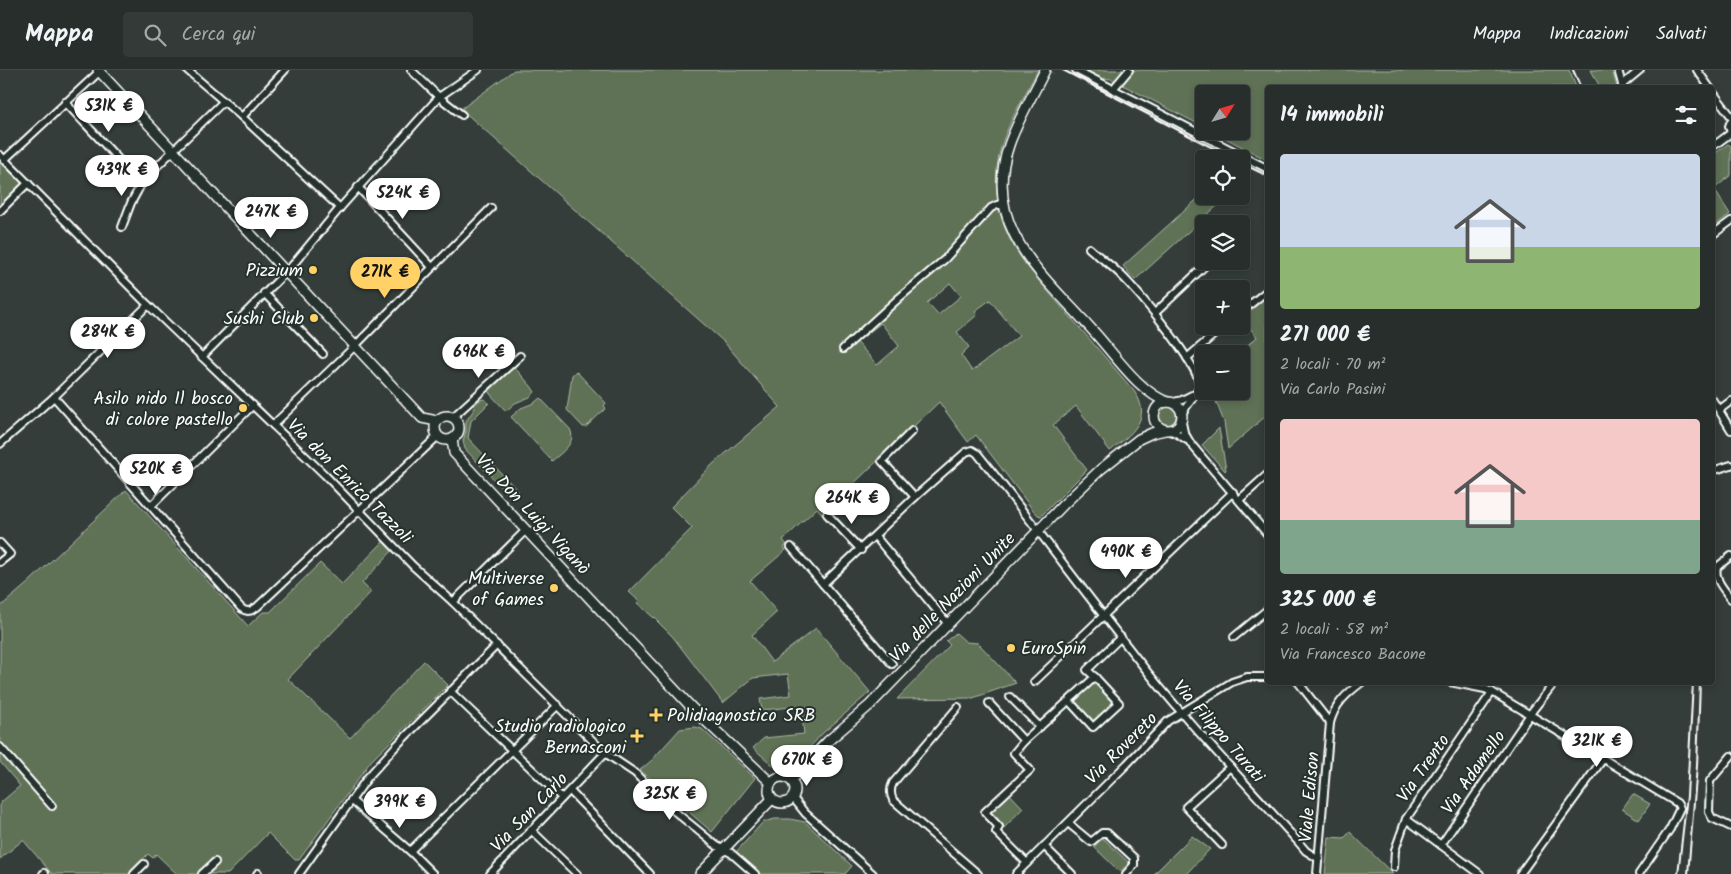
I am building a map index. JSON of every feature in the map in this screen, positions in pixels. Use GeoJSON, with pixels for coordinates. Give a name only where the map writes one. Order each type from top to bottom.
{"type":"FeatureCollection","features":[{"type":"Feature","properties":{"kind":"street"},"geometry":{"type":"LineString","coordinates":[[187,70],[242,117],[340,208]]}},
{"type":"Feature","properties":{"kind":"street"},"geometry":{"type":"LineString","coordinates":[[242,117],[285,70]]}},
{"type":"Feature","properties":{"kind":"street"},"geometry":{"type":"LineString","coordinates":[[411,70],[439,97],[462,115]]}},
{"type":"Feature","properties":{"kind":"street"},"geometry":{"type":"LineString","coordinates":[[202,357],[286,272],[358,187],[439,97],[478,70]]}},
{"type":"Feature","properties":{"kind":"street"},"geometry":{"type":"LineString","coordinates":[[1048,70],[1009,146],[1004,164],[1005,205],[1010,224],[1020,247],[1059,295],[1139,383],[1153,396],[1177,406],[1184,432],[1191,444]]}},
{"type":"Feature","properties":{"kind":"street"},"geometry":{"type":"LineString","coordinates":[[1048,70],[1012,153],[1008,179],[1009,202],[1015,225],[1025,246],[1066,295],[1076,312]]}},
{"type":"Feature","properties":{"kind":"street"},"geometry":{"type":"LineString","coordinates":[[1076,70],[1265,167]]}},
{"type":"Feature","properties":{"kind":"street"},"geometry":{"type":"LineString","coordinates":[[1113,89],[1129,70]]}},
{"type":"Feature","properties":{"kind":"street"},"geometry":{"type":"LineString","coordinates":[[1618,70],[1623,85]]}},
{"type":"Feature","properties":{"kind":"street"},"geometry":{"type":"LineString","coordinates":[[1624,85],[1640,70]]}},
{"type":"Feature","properties":{"kind":"street"},"geometry":{"type":"LineString","coordinates":[[1697,70],[1708,85]]}},
{"type":"Feature","properties":{"kind":"street"},"geometry":{"type":"LineString","coordinates":[[2,158],[99,71],[422,418],[436,421],[446,416],[453,417],[520,356]]}},
{"type":"Feature","properties":{"kind":"street"},"geometry":{"type":"LineString","coordinates":[[1715,95],[1731,116]]}},
{"type":"Feature","properties":{"kind":"street"},"geometry":{"type":"LineString","coordinates":[[122,227],[131,203],[144,179],[224,101]]}},
{"type":"Feature","properties":{"kind":"street"},"geometry":{"type":"LineString","coordinates":[[65,102],[136,178],[144,179]]}},
{"type":"Feature","properties":{"kind":"street"},"geometry":{"type":"LineString","coordinates":[[1715,145],[1731,133],[1729,126],[1731,121]]}},
{"type":"Feature","properties":{"kind":"street","name":"Via don Enrico Tazzoli"},"geometry":{"type":"LineString","coordinates":[[2,158],[148,305],[273,425],[413,566],[453,602],[605,753]]}},
{"type":"Feature","properties":{"kind":"street"},"geometry":{"type":"LineString","coordinates":[[0,211],[28,183]]}},
{"type":"Feature","properties":{"kind":"street"},"geometry":{"type":"LineString","coordinates":[[358,187],[432,267]]}},
{"type":"Feature","properties":{"kind":"street"},"geometry":{"type":"LineString","coordinates":[[843,349],[945,258],[991,208],[997,205],[1005,205]]}},
{"type":"Feature","properties":{"kind":"street"},"geometry":{"type":"LineString","coordinates":[[273,425],[355,346],[490,208]]}},
{"type":"Feature","properties":{"kind":"street"},"geometry":{"type":"LineString","coordinates":[[1715,233],[1730,225]]}},
{"type":"Feature","properties":{"kind":"street"},"geometry":{"type":"LineString","coordinates":[[1089,248],[1120,274],[1155,313],[1187,358],[1195,373]]}},
{"type":"Feature","properties":{"kind":"street"},"geometry":{"type":"LineString","coordinates":[[1155,313],[1200,270]]}},
{"type":"Feature","properties":{"kind":"street"},"geometry":{"type":"LineString","coordinates":[[1250,305],[1265,292]]}},
{"type":"Feature","properties":{"kind":"street"},"geometry":{"type":"LineString","coordinates":[[264,293],[322,354]]}},
{"type":"Feature","properties":{"kind":"street"},"geometry":{"type":"LineString","coordinates":[[0,444],[54,398],[148,305]]}},
{"type":"Feature","properties":{"kind":"street"},"geometry":{"type":"LineString","coordinates":[[1187,358],[1214,335]]}},
{"type":"Feature","properties":{"kind":"street"},"geometry":{"type":"LineString","coordinates":[[1139,383],[1151,404],[1157,425],[1180,435],[1191,444],[1265,531]]}},
{"type":"Feature","properties":{"kind":"street"},"geometry":{"type":"LineString","coordinates":[[1139,439],[1159,406],[1195,394]]}},
{"type":"Feature","properties":{"kind":"street"},"geometry":{"type":"LineString","coordinates":[[1139,439],[1152,433],[1176,427],[1186,406],[1195,395]]}},
{"type":"Feature","properties":{"kind":"street"},"geometry":{"type":"LineString","coordinates":[[54,398],[245,611],[251,611],[438,436]]}},
{"type":"Feature","properties":{"kind":"street"},"geometry":{"type":"LineString","coordinates":[[1719,410],[1731,401]]}},
{"type":"Feature","properties":{"kind":"street"},"geometry":{"type":"LineString","coordinates":[[1715,404],[1731,430]]}},
{"type":"Feature","properties":{"kind":"street"},"geometry":{"type":"LineString","coordinates":[[151,506],[252,405]]}},
{"type":"Feature","properties":{"kind":"street","name":"Via Don Luigi Viganò"},"geometry":{"type":"LineString","coordinates":[[453,417],[458,423],[459,428],[456,436],[452,439],[454,453],[692,708],[770,782]]}},
{"type":"Feature","properties":{"kind":"street"},"geometry":{"type":"LineString","coordinates":[[436,421],[434,429],[438,436],[445,440],[452,439]]}},
{"type":"Feature","properties":{"kind":"street"},"geometry":{"type":"LineString","coordinates":[[823,584],[876,536],[915,497],[882,461],[912,431]]}},
{"type":"Feature","properties":{"kind":"street","name":"Via delle Nazioni Unite"},"geometry":{"type":"LineString","coordinates":[[791,780],[828,741],[870,705],[1064,504],[1101,469],[1139,439]]}},
{"type":"Feature","properties":{"kind":"street","name":"Via Filippo Turati"},"geometry":{"type":"LineString","coordinates":[[915,497],[966,452],[972,450],[977,453],[1135,657],[1306,851],[1319,859]]}},
{"type":"Feature","properties":{"kind":"street"},"geometry":{"type":"LineString","coordinates":[[1715,470],[1731,465]]}},
{"type":"Feature","properties":{"kind":"street"},"geometry":{"type":"LineString","coordinates":[[1239,500],[1265,477]]}},
{"type":"Feature","properties":{"kind":"street"},"geometry":{"type":"LineString","coordinates":[[1034,682],[1233,492]]}},
{"type":"Feature","properties":{"kind":"street"},"geometry":{"type":"LineString","coordinates":[[827,514],[861,550]]}},
{"type":"Feature","properties":{"kind":"street"},"geometry":{"type":"LineString","coordinates":[[453,602],[526,530]]}},
{"type":"Feature","properties":{"kind":"street"},"geometry":{"type":"LineString","coordinates":[[876,536],[948,624]]}},
{"type":"Feature","properties":{"kind":"street"},"geometry":{"type":"LineString","coordinates":[[0,543],[10,554],[0,562]]}},
{"type":"Feature","properties":{"kind":"street"},"geometry":{"type":"LineString","coordinates":[[791,547],[892,664]]}},
{"type":"Feature","properties":{"kind":"street"},"geometry":{"type":"LineString","coordinates":[[1731,556],[1717,567],[1716,571],[1716,579],[1731,600]]}},
{"type":"Feature","properties":{"kind":"street"},"geometry":{"type":"LineString","coordinates":[[1234,637],[1265,611]]}},
{"type":"Feature","properties":{"kind":"street"},"geometry":{"type":"LineString","coordinates":[[1069,701],[1093,727],[1119,703],[1087,670],[1121,637]]}},
{"type":"Feature","properties":{"kind":"street"},"geometry":{"type":"LineString","coordinates":[[301,873],[368,777],[450,691],[497,646]]}},
{"type":"Feature","properties":{"kind":"street","name":"Via Rovereto"},"geometry":{"type":"LineString","coordinates":[[1016,874],[1168,721],[1232,682],[1247,677],[1265,676]]}},
{"type":"Feature","properties":{"kind":"street"},"geometry":{"type":"LineString","coordinates":[[1027,863],[996,832],[999,827],[985,812],[1030,770],[1014,753],[1024,741],[1095,677]]}},
{"type":"Feature","properties":{"kind":"street"},"geometry":{"type":"LineString","coordinates":[[1300,685],[1330,723]]}},
{"type":"Feature","properties":{"kind":"street"},"geometry":{"type":"LineString","coordinates":[[1330,723],[1338,703],[1358,685]]}},
{"type":"Feature","properties":{"kind":"street"},"geometry":{"type":"LineString","coordinates":[[1465,685],[1492,692],[1677,803],[1680,808],[1676,818],[1638,874]]}},
{"type":"Feature","properties":{"kind":"street","name":"Via Adamello"},"geometry":{"type":"LineString","coordinates":[[1440,845],[1533,710],[1553,685]]}},
{"type":"Feature","properties":{"kind":"street"},"geometry":{"type":"LineString","coordinates":[[450,691],[562,798]]}},
{"type":"Feature","properties":{"kind":"street","name":"Via Trento"},"geometry":{"type":"LineString","coordinates":[[1394,867],[1395,850],[1406,819],[1492,692]]}},
{"type":"Feature","properties":{"kind":"street"},"geometry":{"type":"LineString","coordinates":[[1010,697],[1040,727]]}},
{"type":"Feature","properties":{"kind":"street"},"geometry":{"type":"LineString","coordinates":[[989,703],[1024,741]]}},
{"type":"Feature","properties":{"kind":"street"},"geometry":{"type":"LineString","coordinates":[[410,851],[558,705]]}},
{"type":"Feature","properties":{"kind":"street"},"geometry":{"type":"LineString","coordinates":[[958,707],[892,783],[891,795],[894,800],[978,874]]}},
{"type":"Feature","properties":{"kind":"street","name":"Viale Edison"},"geometry":{"type":"LineString","coordinates":[[1317,874],[1330,723]]}},
{"type":"Feature","properties":{"kind":"street"},"geometry":{"type":"LineString","coordinates":[[0,746],[52,806]]}},
{"type":"Feature","properties":{"kind":"street"},"geometry":{"type":"LineString","coordinates":[[605,753],[634,773],[662,800],[722,850],[731,853],[754,874]]}},
{"type":"Feature","properties":{"kind":"street","name":"Via San Carlo"},"geometry":{"type":"LineString","coordinates":[[490,874],[605,753]]}},
{"type":"Feature","properties":{"kind":"street"},"geometry":{"type":"LineString","coordinates":[[1731,756],[1710,781],[1709,812],[1714,819],[1731,827]]}},
{"type":"Feature","properties":{"kind":"street"},"geometry":{"type":"LineString","coordinates":[[1520,874],[1602,759]]}},
{"type":"Feature","properties":{"kind":"street"},"geometry":{"type":"LineString","coordinates":[[1222,846],[1186,807],[1230,767]]}},
{"type":"Feature","properties":{"kind":"street"},"geometry":{"type":"LineString","coordinates":[[782,776],[791,780],[795,789],[793,798],[785,803],[776,802],[772,799],[768,791],[770,782],[773,779],[782,776]]}},
{"type":"Feature","properties":{"kind":"street"},"geometry":{"type":"LineString","coordinates":[[570,790],[650,874]]}},
{"type":"Feature","properties":{"kind":"street"},"geometry":{"type":"LineString","coordinates":[[793,798],[805,813],[872,874]]}},
{"type":"Feature","properties":{"kind":"street"},"geometry":{"type":"LineString","coordinates":[[700,874],[772,799]]}},
{"type":"Feature","properties":{"kind":"street"},"geometry":{"type":"LineString","coordinates":[[351,800],[410,851],[433,874]]}},
{"type":"Feature","properties":{"kind":"street"},"geometry":{"type":"LineString","coordinates":[[1406,819],[1480,874]]}},
{"type":"Feature","properties":{"kind":"street"},"geometry":{"type":"LineString","coordinates":[[1068,823],[1091,842],[1102,833],[1107,833],[1134,858],[1134,864],[1126,874]]}},
{"type":"Feature","properties":{"kind":"street"},"geometry":{"type":"LineString","coordinates":[[531,830],[577,874]]}},
{"type":"Feature","properties":{"kind":"street"},"geometry":{"type":"LineString","coordinates":[[1044,846],[1072,874]]}},
{"type":"Feature","properties":{"kind":"street"},"geometry":{"type":"LineString","coordinates":[[202,874],[215,862]]}},
{"type":"Feature","properties":{"kind":"street"},"geometry":{"type":"LineString","coordinates":[[134,874],[144,864]]}},
{"type":"Feature","properties":{"kind":"green space"},"geometry":{"type":"Polygon","coordinates":[[[514,70],[1038,70],[1009,125],[998,160],[996,185],[1004,227],[1013,245],[1037,279],[1134,391],[1140,401],[1142,410],[1137,426],[1110,451],[1076,406],[1053,425],[1087,470],[1041,516],[1033,510],[976,435],[968,442],[939,402],[822,514],[817,508],[783,540],[787,545],[784,547],[786,550],[750,581],[777,612],[752,635],[772,662],[816,628],[870,692],[823,733],[795,763],[776,768],[753,748],[764,738],[804,734],[801,706],[762,710],[760,699],[791,695],[788,674],[753,678],[723,703],[673,637],[655,617],[637,603],[639,601],[629,592],[692,528],[671,507],[713,464],[780,407],[724,342],[461,109],[514,70]],[[950,283],[927,303],[938,315],[961,296],[950,283]],[[990,300],[975,311],[977,315],[957,332],[969,347],[961,355],[972,371],[1019,336],[990,300]],[[881,323],[857,342],[877,365],[899,346],[881,323]]]}},
{"type":"Feature","properties":{"kind":"green space"},"geometry":{"type":"Polygon","coordinates":[[[1083,70],[1569,70],[1575,85],[1265,85],[1265,159],[1229,140],[1250,140],[1250,85],[1195,85],[1195,122],[1111,79],[1101,78],[1083,70]]]}},
{"type":"Feature","properties":{"kind":"green space"},"geometry":{"type":"Polygon","coordinates":[[[1591,70],[1612,70],[1616,85],[1599,85],[1591,70]]]}},
{"type":"Feature","properties":{"kind":"green space"},"geometry":{"type":"Polygon","coordinates":[[[1728,144],[1731,146],[1731,175],[1715,188],[1715,154],[1728,144]]]}},
{"type":"Feature","properties":{"kind":"green space"},"geometry":{"type":"Polygon","coordinates":[[[0,162],[22,183],[0,204],[0,162]]]}},
{"type":"Feature","properties":{"kind":"green space"},"geometry":{"type":"Polygon","coordinates":[[[1715,191],[1730,214],[1715,225],[1715,191]]]}},
{"type":"Feature","properties":{"kind":"green space"},"geometry":{"type":"Polygon","coordinates":[[[1195,201],[1195,205],[1218,205],[1207,215],[1195,215],[1195,226],[1135,280],[1123,266],[1195,201]]]}},
{"type":"Feature","properties":{"kind":"green space"},"geometry":{"type":"Polygon","coordinates":[[[1265,298],[1265,417],[1228,449],[1224,422],[1215,400],[1250,400],[1250,345],[1248,345],[1257,337],[1250,328],[1250,310],[1265,298]]]}},
{"type":"Feature","properties":{"kind":"green space"},"geometry":{"type":"Polygon","coordinates":[[[514,367],[535,392],[530,397],[515,403],[506,411],[489,391],[514,367]]]}},
{"type":"Feature","properties":{"kind":"green space"},"geometry":{"type":"Polygon","coordinates":[[[576,371],[606,403],[604,406],[606,408],[586,427],[583,427],[567,410],[572,375],[576,371]]]}},
{"type":"Feature","properties":{"kind":"green space"},"geometry":{"type":"Polygon","coordinates":[[[540,398],[570,429],[572,434],[570,443],[552,461],[511,417],[521,408],[534,403],[540,398]]]}},
{"type":"Feature","properties":{"kind":"green space"},"geometry":{"type":"Polygon","coordinates":[[[484,399],[489,403],[471,421],[468,438],[519,492],[512,499],[465,449],[463,441],[466,421],[475,408],[474,405],[484,399]]]}},
{"type":"Feature","properties":{"kind":"green space"},"geometry":{"type":"Polygon","coordinates":[[[1167,407],[1173,410],[1176,416],[1173,422],[1167,425],[1161,422],[1158,416],[1161,410],[1167,407]]]}},
{"type":"Feature","properties":{"kind":"green space"},"geometry":{"type":"Polygon","coordinates":[[[1219,428],[1226,470],[1225,471],[1202,445],[1219,428]]]}},
{"type":"Feature","properties":{"kind":"green space"},"geometry":{"type":"Polygon","coordinates":[[[126,490],[248,626],[263,612],[270,612],[320,563],[342,584],[384,541],[393,550],[362,583],[371,592],[288,679],[350,738],[424,661],[448,685],[371,761],[299,860],[295,860],[268,833],[228,874],[177,874],[156,854],[153,858],[148,854],[129,874],[52,874],[23,840],[0,859],[0,803],[20,786],[0,762],[0,607],[126,490]]]}},
{"type":"Feature","properties":{"kind":"green space"},"geometry":{"type":"Polygon","coordinates":[[[956,633],[966,642],[978,643],[1016,683],[973,698],[897,699],[950,645],[946,641],[956,633]]]}},
{"type":"Feature","properties":{"kind":"green space"},"geometry":{"type":"Polygon","coordinates":[[[1095,677],[1119,703],[1093,727],[1069,701],[1095,677]]]}},
{"type":"Feature","properties":{"kind":"green space"},"geometry":{"type":"Polygon","coordinates":[[[695,727],[702,729],[755,778],[712,832],[640,770],[651,761],[680,729],[695,727]]]}},
{"type":"Feature","properties":{"kind":"green space"},"geometry":{"type":"Polygon","coordinates":[[[1007,791],[1023,808],[1002,830],[985,812],[1007,791]]]}},
{"type":"Feature","properties":{"kind":"green space"},"geometry":{"type":"Polygon","coordinates":[[[1633,794],[1650,804],[1639,820],[1622,809],[1633,794]]]}},
{"type":"Feature","properties":{"kind":"green space"},"geometry":{"type":"Polygon","coordinates":[[[775,819],[805,822],[852,866],[845,874],[760,874],[736,852],[763,822],[775,819]]]}},
{"type":"Feature","properties":{"kind":"green space"},"geometry":{"type":"Polygon","coordinates":[[[1350,832],[1393,874],[1325,874],[1329,837],[1344,838],[1350,832]]]}},
{"type":"Feature","properties":{"kind":"green space"},"geometry":{"type":"Polygon","coordinates":[[[1192,836],[1210,849],[1186,874],[1154,874],[1192,836]]]}},
{"type":"Feature","properties":{"kind":"green space"},"geometry":{"type":"Polygon","coordinates":[[[1101,839],[1104,839],[1129,863],[1120,872],[1094,847],[1101,839]]]}},
{"type":"Feature","properties":{"kind":"railway"},"geometry":{"type":"LineString","coordinates":[[1063,70],[1217,150]]}},
{"type":"Feature","properties":{"kind":"railway"},"geometry":{"type":"LineString","coordinates":[[1573,70],[1580,85]]}},
{"type":"Feature","properties":{"kind":"railway"},"geometry":{"type":"LineString","coordinates":[[1250,167],[1265,175]]}},
{"type":"Feature","properties":{"kind":"railway"},"geometry":{"type":"LineString","coordinates":[[1678,874],[1687,796],[1693,685]]}},
{"type":"Feature","properties":{"kind":"railway"},"geometry":{"type":"LineString","coordinates":[[1688,874],[1697,766],[1700,685]]}},
{"type":"Feature","properties":{"kind":"place","name":"Pizzium"},"geometry":{"type":"Point","coordinates":[313,270]}},
{"type":"Feature","properties":{"kind":"place","name":"Sushi Club"},"geometry":{"type":"Point","coordinates":[314,318]}},
{"type":"Feature","properties":{"kind":"place","name":"Asilo nido Il bosco di colore pastello"},"geometry":{"type":"Point","coordinates":[243,408]}},
{"type":"Feature","properties":{"kind":"place","name":"Multiverse of Games"},"geometry":{"type":"Point","coordinates":[554,588]}},
{"type":"Feature","properties":{"kind":"place","name":"EuroSpin"},"geometry":{"type":"Point","coordinates":[1011,648]}},
{"type":"Feature","properties":{"kind":"place","name":"Polidiagnostico SRB"},"geometry":{"type":"Point","coordinates":[656,715]}},
{"type":"Feature","properties":{"kind":"place","name":"Studio radiologico Bernasconi"},"geometry":{"type":"Point","coordinates":[637,736]}}]}
